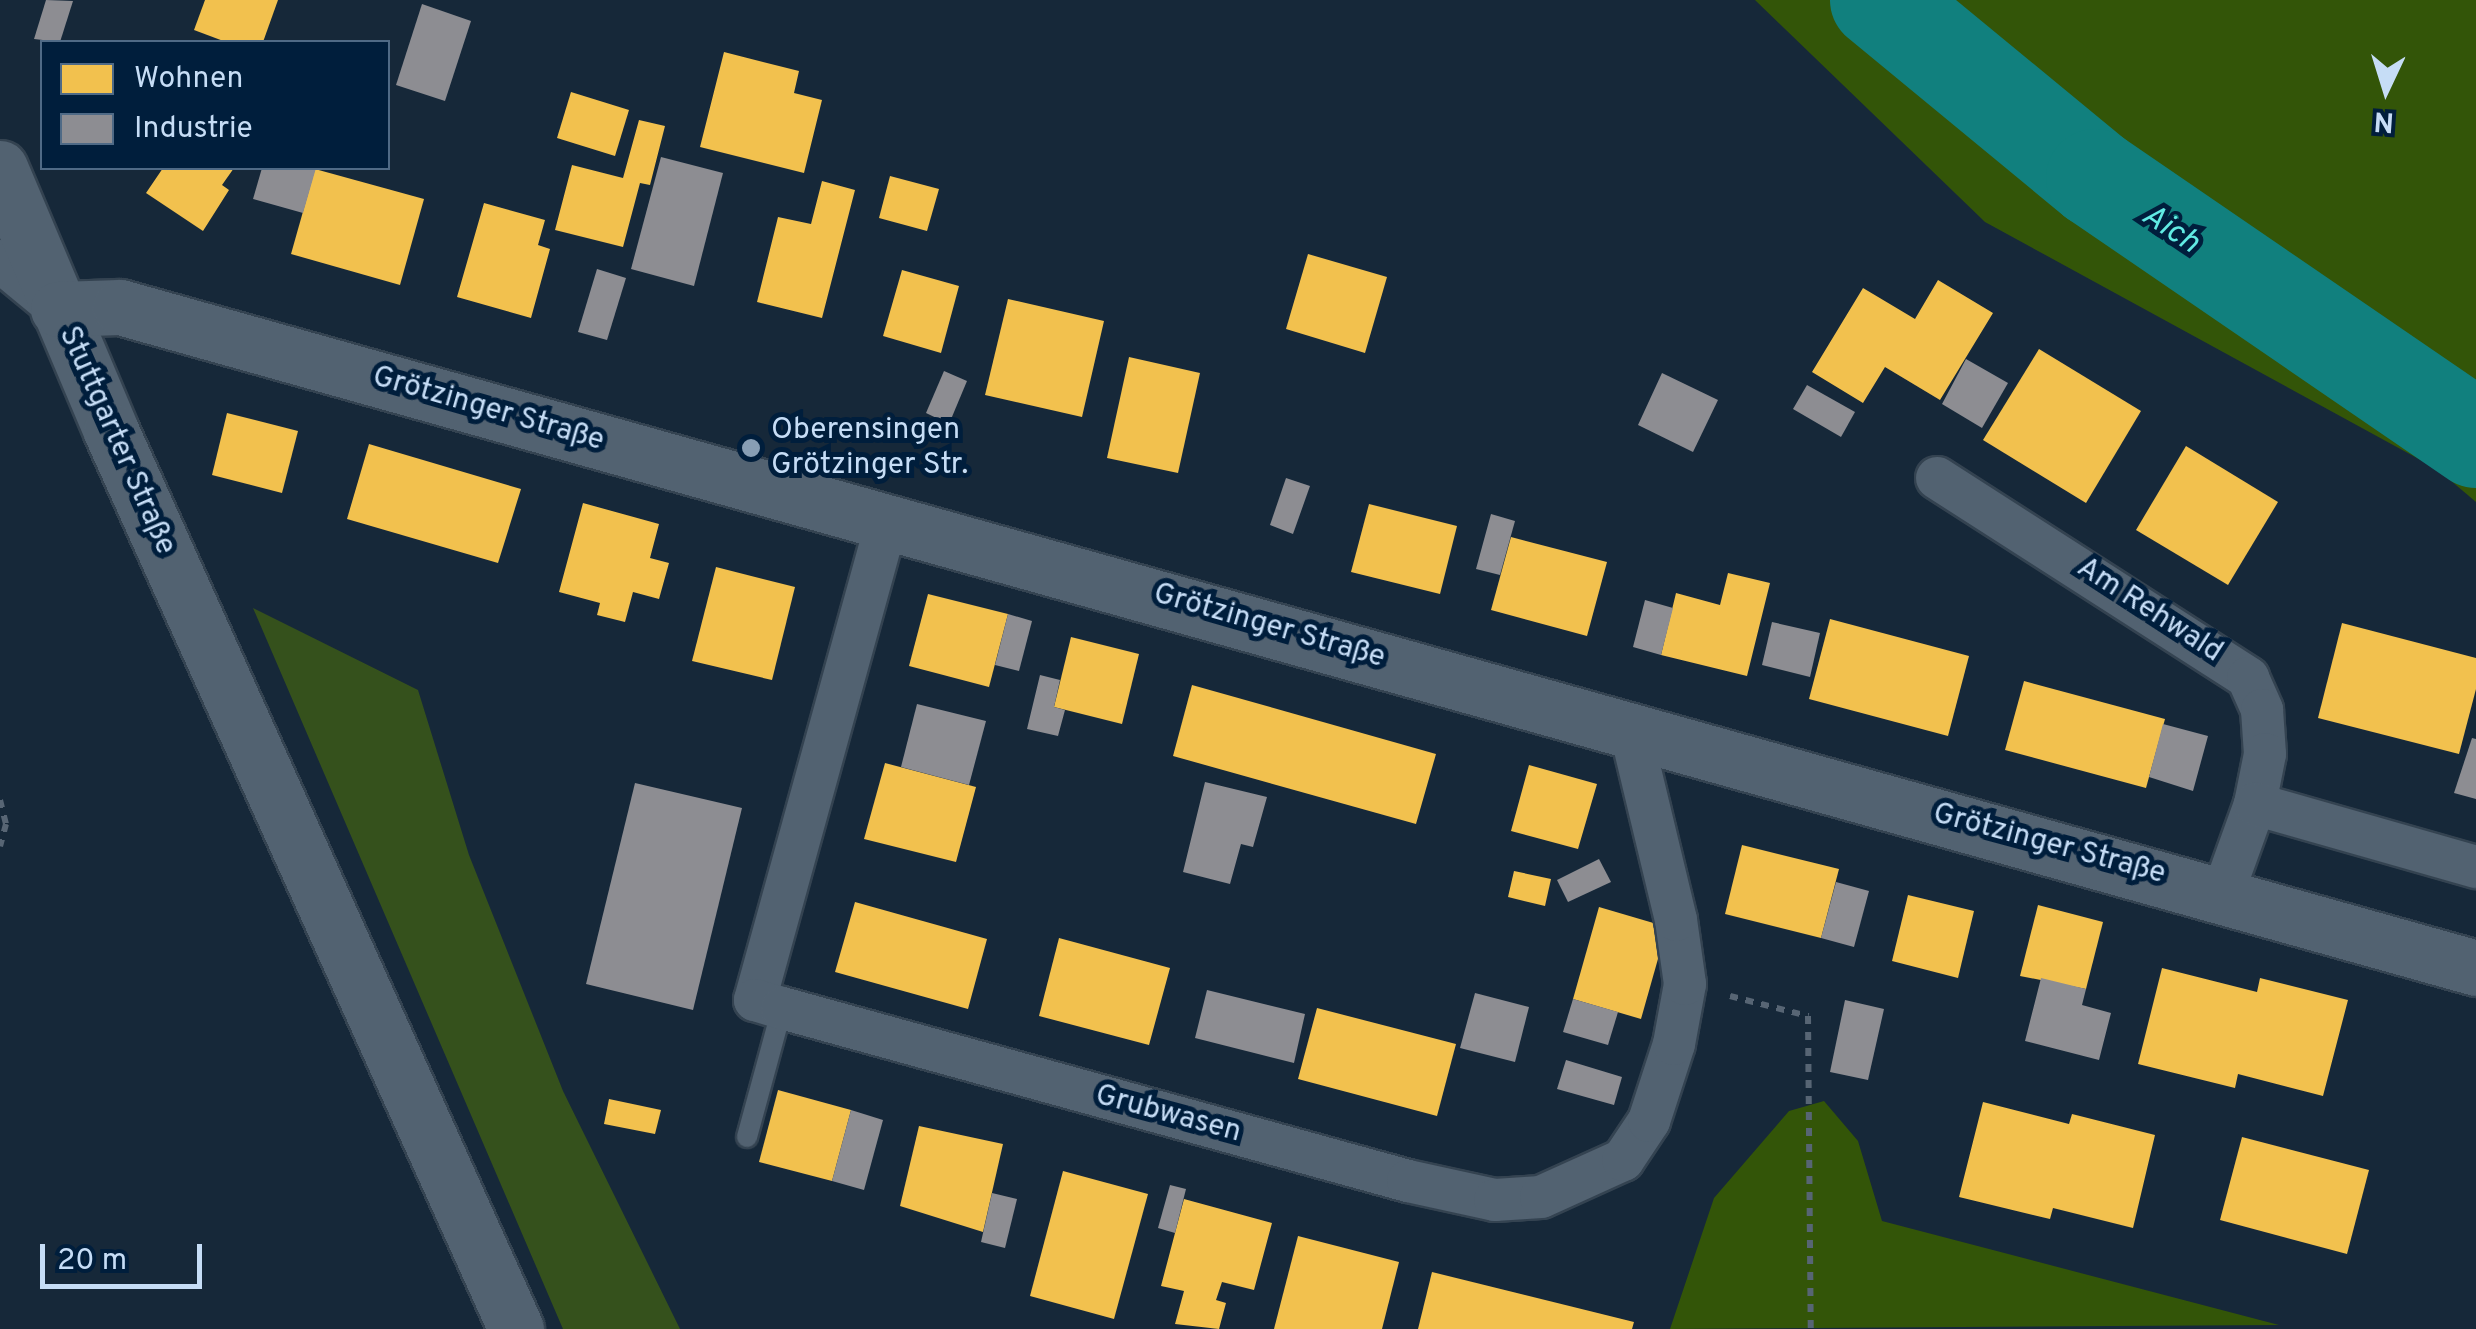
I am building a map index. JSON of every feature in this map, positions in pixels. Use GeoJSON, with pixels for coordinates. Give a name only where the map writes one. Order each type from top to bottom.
{"type":"FeatureCollection","features":[{"type":"Feature","properties":{"kind":"main road","name":"Stuttgarter Straße"},"geometry":{"type":"LineString","coordinates":[[0,168],[236,714],[516,1329]]}},
{"type":"Feature","properties":{"kind":"main road","name":"Grötzinger Straße"},"geometry":{"type":"LineString","coordinates":[[58,309],[120,307],[2223,893],[2476,968]]}},
{"type":"Feature","properties":{"kind":"street"},"geometry":{"type":"LineString","coordinates":[[0,261],[58,309]]}},
{"type":"Feature","properties":{"kind":"street","name":"Am Rehwald"},"geometry":{"type":"LineString","coordinates":[[1937,478],[2248,678],[2262,710],[2265,754],[2255,804],[2223,893]]}},
{"type":"Feature","properties":{"kind":"street"},"geometry":{"type":"LineString","coordinates":[[782,1008],[756,1000],[886,521]]}},
{"type":"Feature","properties":{"kind":"street","name":"Grubwasen"},"geometry":{"type":"LineString","coordinates":[[782,1008],[1495,1200],[1541,1197],[1623,1160],[1648,1122],[1685,984],[1676,920],[1630,730]]}},
{"type":"Feature","properties":{"kind":"street"},"geometry":{"type":"LineString","coordinates":[[2255,804],[2476,867]]}},
{"type":"Feature","properties":{"kind":"lane"},"geometry":{"type":"LineString","coordinates":[[747,1137],[782,1008]]}},
{"type":"Feature","properties":{"kind":"path"},"geometry":{"type":"LineString","coordinates":[[0,800],[6,824],[0,846]]}},
{"type":"Feature","properties":{"kind":"path"},"geometry":{"type":"LineString","coordinates":[[1685,984],[1808,1016],[1811,1329]]}},
{"type":"Feature","properties":{"kind":"green space"},"geometry":{"type":"Polygon","coordinates":[[[1755,0],[2476,0],[2476,502],[2437,469],[1985,222],[1755,0]]]}},
{"type":"Feature","properties":{"kind":"green space"},"geometry":{"type":"Polygon","coordinates":[[[253,608],[418,690],[469,855],[563,1091],[680,1329],[563,1329],[253,608]]]}},
{"type":"Feature","properties":{"kind":"green space"},"geometry":{"type":"Polygon","coordinates":[[[1824,1101],[1858,1141],[1882,1221],[2279,1325],[1670,1329],[1714,1198],[1789,1111],[1824,1101]]]}},
{"type":"Feature","properties":{"kind":"building: Wohnen"},"geometry":{"type":"Polygon","coordinates":[[[205,0],[278,0],[264,40],[221,40],[194,30],[205,0]]]}},
{"type":"Feature","properties":{"kind":"building: Wohnen"},"geometry":{"type":"Polygon","coordinates":[[[724,52],[799,71],[794,93],[822,100],[804,173],[700,147],[724,52]]]}},
{"type":"Feature","properties":{"kind":"building: Wohnen"},"geometry":{"type":"Polygon","coordinates":[[[571,92],[629,110],[615,156],[557,138],[571,92]]]}},
{"type":"Feature","properties":{"kind":"building: Wohnen"},"geometry":{"type":"Polygon","coordinates":[[[639,120],[665,126],[650,185],[640,183],[623,247],[555,230],[572,165],[623,178],[639,120]]]}},
{"type":"Feature","properties":{"kind":"building: Wohnen"},"geometry":{"type":"Polygon","coordinates":[[[162,170],[233,170],[222,185],[229,190],[203,231],[146,193],[162,170]]]}},
{"type":"Feature","properties":{"kind":"building: Wohnen"},"geometry":{"type":"Polygon","coordinates":[[[315,170],[424,199],[400,285],[291,254],[315,170]]]}},
{"type":"Feature","properties":{"kind":"building: Wohnen"},"geometry":{"type":"Polygon","coordinates":[[[890,176],[939,189],[927,231],[879,218],[890,176]]]}},
{"type":"Feature","properties":{"kind":"building: Wohnen"},"geometry":{"type":"Polygon","coordinates":[[[822,181],[855,190],[822,318],[757,302],[778,217],[811,224],[822,181]]]}},
{"type":"Feature","properties":{"kind":"building: Wohnen"},"geometry":{"type":"Polygon","coordinates":[[[484,203],[545,220],[538,245],[550,249],[531,318],[457,297],[484,203]]]}},
{"type":"Feature","properties":{"kind":"building: Wohnen"},"geometry":{"type":"Polygon","coordinates":[[[1308,254],[1387,277],[1365,353],[1286,329],[1308,254]]]}},
{"type":"Feature","properties":{"kind":"building: Wohnen"},"geometry":{"type":"Polygon","coordinates":[[[902,270],[959,286],[941,353],[883,336],[902,270]]]}},
{"type":"Feature","properties":{"kind":"building: Wohnen"},"geometry":{"type":"Polygon","coordinates":[[[1938,280],[1993,313],[1940,400],[1885,367],[1863,403],[1812,372],[1863,288],[1915,319],[1938,280]]]}},
{"type":"Feature","properties":{"kind":"building: Wohnen"},"geometry":{"type":"Polygon","coordinates":[[[1008,299],[1104,321],[1082,417],[985,395],[1008,299]]]}},
{"type":"Feature","properties":{"kind":"building: Wohnen"},"geometry":{"type":"Polygon","coordinates":[[[2039,349],[2141,411],[2086,503],[1983,440],[2039,349]]]}},
{"type":"Feature","properties":{"kind":"building: Wohnen"},"geometry":{"type":"Polygon","coordinates":[[[1129,357],[1200,373],[1178,473],[1107,458],[1129,357]]]}},
{"type":"Feature","properties":{"kind":"building: Wohnen"},"geometry":{"type":"Polygon","coordinates":[[[227,413],[298,431],[282,493],[212,475],[227,413]]]}},
{"type":"Feature","properties":{"kind":"building: Wohnen"},"geometry":{"type":"Polygon","coordinates":[[[369,444],[521,489],[498,563],[347,519],[369,444]]]}},
{"type":"Feature","properties":{"kind":"building: Wohnen"},"geometry":{"type":"Polygon","coordinates":[[[2186,446],[2278,502],[2228,585],[2136,530],[2186,446]]]}},
{"type":"Feature","properties":{"kind":"building: Wohnen"},"geometry":{"type":"Polygon","coordinates":[[[583,503],[659,524],[650,558],[669,563],[659,599],[633,592],[625,622],[597,615],[600,603],[559,592],[583,503]]]}},
{"type":"Feature","properties":{"kind":"building: Wohnen"},"geometry":{"type":"Polygon","coordinates":[[[1369,504],[1457,526],[1440,594],[1351,572],[1369,504]]]}},
{"type":"Feature","properties":{"kind":"building: Wohnen"},"geometry":{"type":"Polygon","coordinates":[[[1511,537],[1607,562],[1587,636],[1491,610],[1511,537]]]}},
{"type":"Feature","properties":{"kind":"building: Wohnen"},"geometry":{"type":"Polygon","coordinates":[[[716,567],[795,587],[772,680],[692,661],[716,567]]]}},
{"type":"Feature","properties":{"kind":"building: Wohnen"},"geometry":{"type":"Polygon","coordinates":[[[1728,573],[1770,583],[1747,676],[1661,655],[1676,593],[1720,605],[1728,573]]]}},
{"type":"Feature","properties":{"kind":"building: Wohnen"},"geometry":{"type":"Polygon","coordinates":[[[928,594],[1008,614],[989,687],[909,666],[928,594]]]}},
{"type":"Feature","properties":{"kind":"building: Wohnen"},"geometry":{"type":"Polygon","coordinates":[[[1830,619],[1969,656],[1948,736],[1809,699],[1830,619]]]}},
{"type":"Feature","properties":{"kind":"building: Wohnen"},"geometry":{"type":"Polygon","coordinates":[[[2342,623],[2476,658],[2476,689],[2459,754],[2318,718],[2342,623]]]}},
{"type":"Feature","properties":{"kind":"building: Wohnen"},"geometry":{"type":"Polygon","coordinates":[[[1071,637],[1139,654],[1122,724],[1054,707],[1071,637]]]}},
{"type":"Feature","properties":{"kind":"building: Wohnen"},"geometry":{"type":"Polygon","coordinates":[[[2024,681],[2165,719],[2146,788],[2005,750],[2024,681]]]}},
{"type":"Feature","properties":{"kind":"building: Wohnen"},"geometry":{"type":"Polygon","coordinates":[[[1192,685],[1436,754],[1416,824],[1173,756],[1192,685]]]}},
{"type":"Feature","properties":{"kind":"building: Wohnen"},"geometry":{"type":"Polygon","coordinates":[[[885,763],[976,787],[956,862],[864,839],[885,763]]]}},
{"type":"Feature","properties":{"kind":"building: Wohnen"},"geometry":{"type":"Polygon","coordinates":[[[1529,765],[1597,784],[1578,849],[1511,831],[1529,765]]]}},
{"type":"Feature","properties":{"kind":"building: Wohnen"},"geometry":{"type":"Polygon","coordinates":[[[1742,845],[1839,869],[1821,938],[1725,914],[1742,845]]]}},
{"type":"Feature","properties":{"kind":"building: Wohnen"},"geometry":{"type":"Polygon","coordinates":[[[1514,871],[1551,879],[1545,906],[1508,897],[1514,871]]]}},
{"type":"Feature","properties":{"kind":"building: Wohnen"},"geometry":{"type":"Polygon","coordinates":[[[1908,895],[1974,911],[1958,978],[1892,961],[1908,895]]]}},
{"type":"Feature","properties":{"kind":"building: Wohnen"},"geometry":{"type":"Polygon","coordinates":[[[855,902],[987,939],[968,1009],[835,972],[855,902]]]}},
{"type":"Feature","properties":{"kind":"building: Wohnen"},"geometry":{"type":"Polygon","coordinates":[[[2038,905],[2103,922],[2086,989],[2020,976],[2038,905]]]}},
{"type":"Feature","properties":{"kind":"building: Wohnen"},"geometry":{"type":"Polygon","coordinates":[[[1599,907],[1667,927],[1641,1019],[1573,999],[1599,907]]]}},
{"type":"Feature","properties":{"kind":"building: Wohnen"},"geometry":{"type":"Polygon","coordinates":[[[1059,938],[1170,968],[1149,1045],[1039,1016],[1059,938]]]}},
{"type":"Feature","properties":{"kind":"building: Wohnen"},"geometry":{"type":"Polygon","coordinates":[[[2162,968],[2257,992],[2260,978],[2348,1000],[2323,1096],[2238,1074],[2235,1088],[2138,1064],[2162,968]]]}},
{"type":"Feature","properties":{"kind":"building: Wohnen"},"geometry":{"type":"Polygon","coordinates":[[[1317,1008],[1456,1044],[1437,1116],[1298,1079],[1317,1008]]]}},
{"type":"Feature","properties":{"kind":"building: Wohnen"},"geometry":{"type":"Polygon","coordinates":[[[778,1090],[851,1110],[832,1181],[759,1162],[778,1090]]]}},
{"type":"Feature","properties":{"kind":"building: Wohnen"},"geometry":{"type":"Polygon","coordinates":[[[609,1099],[661,1110],[655,1134],[604,1124],[609,1099]]]}},
{"type":"Feature","properties":{"kind":"building: Wohnen"},"geometry":{"type":"Polygon","coordinates":[[[1983,1102],[2069,1124],[2072,1114],[2155,1135],[2133,1228],[2053,1208],[2050,1219],[1959,1197],[1983,1102]]]}},
{"type":"Feature","properties":{"kind":"building: Wohnen"},"geometry":{"type":"Polygon","coordinates":[[[919,1126],[1003,1144],[983,1232],[900,1206],[919,1126]]]}},
{"type":"Feature","properties":{"kind":"building: Wohnen"},"geometry":{"type":"Polygon","coordinates":[[[2242,1137],[2369,1170],[2347,1254],[2220,1220],[2242,1137]]]}},
{"type":"Feature","properties":{"kind":"building: Wohnen"},"geometry":{"type":"Polygon","coordinates":[[[1063,1171],[1148,1194],[1114,1319],[1030,1296],[1063,1171]]]}},
{"type":"Feature","properties":{"kind":"building: Wohnen"},"geometry":{"type":"Polygon","coordinates":[[[1184,1199],[1272,1223],[1254,1290],[1222,1282],[1216,1300],[1226,1303],[1219,1329],[1175,1324],[1184,1291],[1161,1286],[1184,1199]]]}},
{"type":"Feature","properties":{"kind":"building: Wohnen"},"geometry":{"type":"Polygon","coordinates":[[[1298,1236],[1399,1262],[1382,1329],[1274,1329],[1298,1236]]]}},
{"type":"Feature","properties":{"kind":"building: Wohnen"},"geometry":{"type":"Polygon","coordinates":[[[1432,1272],[1634,1322],[1632,1329],[1418,1329],[1432,1272]]]}},
{"type":"Feature","properties":{"kind":"building: Industrie"},"geometry":{"type":"Polygon","coordinates":[[[46,0],[73,1],[61,40],[34,39],[46,0]]]}},
{"type":"Feature","properties":{"kind":"building: Industrie"},"geometry":{"type":"Polygon","coordinates":[[[422,4],[471,21],[445,101],[396,85],[422,4]]]}},
{"type":"Feature","properties":{"kind":"building: Industrie"},"geometry":{"type":"Polygon","coordinates":[[[661,157],[723,173],[694,286],[631,269],[661,157]]]}},
{"type":"Feature","properties":{"kind":"building: Industrie"},"geometry":{"type":"Polygon","coordinates":[[[261,170],[315,170],[303,213],[253,199],[261,170]]]}},
{"type":"Feature","properties":{"kind":"building: Industrie"},"geometry":{"type":"Polygon","coordinates":[[[597,269],[626,278],[607,340],[578,332],[597,269]]]}},
{"type":"Feature","properties":{"kind":"building: Industrie"},"geometry":{"type":"Polygon","coordinates":[[[1966,359],[2008,383],[1982,428],[1942,404],[1966,359]]]}},
{"type":"Feature","properties":{"kind":"building: Industrie"},"geometry":{"type":"Polygon","coordinates":[[[944,371],[967,381],[949,424],[926,413],[944,371]]]}},
{"type":"Feature","properties":{"kind":"building: Industrie"},"geometry":{"type":"Polygon","coordinates":[[[1662,373],[1718,400],[1693,452],[1638,425],[1662,373]]]}},
{"type":"Feature","properties":{"kind":"building: Industrie"},"geometry":{"type":"Polygon","coordinates":[[[1807,385],[1855,412],[1841,437],[1793,409],[1807,385]]]}},
{"type":"Feature","properties":{"kind":"building: Industrie"},"geometry":{"type":"Polygon","coordinates":[[[1286,478],[1310,486],[1293,534],[1270,525],[1286,478]]]}},
{"type":"Feature","properties":{"kind":"building: Industrie"},"geometry":{"type":"Polygon","coordinates":[[[1491,514],[1515,521],[1500,575],[1476,569],[1491,514]]]}},
{"type":"Feature","properties":{"kind":"building: Industrie"},"geometry":{"type":"Polygon","coordinates":[[[1645,600],[1673,608],[1661,655],[1633,647],[1645,600]]]}},
{"type":"Feature","properties":{"kind":"building: Industrie"},"geometry":{"type":"Polygon","coordinates":[[[1008,614],[1032,621],[1019,671],[995,665],[1008,614]]]}},
{"type":"Feature","properties":{"kind":"building: Industrie"},"geometry":{"type":"Polygon","coordinates":[[[1772,622],[1820,633],[1810,677],[1762,665],[1772,622]]]}},
{"type":"Feature","properties":{"kind":"building: Industrie"},"geometry":{"type":"Polygon","coordinates":[[[1040,675],[1060,680],[1054,707],[1065,710],[1058,736],[1027,729],[1040,675]]]}},
{"type":"Feature","properties":{"kind":"building: Industrie"},"geometry":{"type":"Polygon","coordinates":[[[917,704],[986,721],[969,785],[901,767],[917,704]]]}},
{"type":"Feature","properties":{"kind":"building: Industrie"},"geometry":{"type":"Polygon","coordinates":[[[2163,724],[2208,736],[2193,791],[2149,777],[2163,724]]]}},
{"type":"Feature","properties":{"kind":"building: Industrie"},"geometry":{"type":"Polygon","coordinates":[[[2472,738],[2476,739],[2476,799],[2454,793],[2472,738]]]}},
{"type":"Feature","properties":{"kind":"building: Industrie"},"geometry":{"type":"Polygon","coordinates":[[[1205,782],[1267,797],[1253,847],[1241,844],[1230,884],[1183,872],[1205,782]]]}},
{"type":"Feature","properties":{"kind":"building: Industrie"},"geometry":{"type":"Polygon","coordinates":[[[635,783],[742,808],[693,1010],[586,984],[635,783]]]}},
{"type":"Feature","properties":{"kind":"building: Industrie"},"geometry":{"type":"Polygon","coordinates":[[[1599,859],[1611,882],[1568,902],[1557,880],[1599,859]]]}},
{"type":"Feature","properties":{"kind":"building: Industrie"},"geometry":{"type":"Polygon","coordinates":[[[1836,882],[1869,891],[1854,947],[1821,938],[1836,882]]]}},
{"type":"Feature","properties":{"kind":"building: Industrie"},"geometry":{"type":"Polygon","coordinates":[[[2041,978],[2086,989],[2082,1005],[2111,1013],[2099,1060],[2025,1041],[2041,978]]]}},
{"type":"Feature","properties":{"kind":"building: Industrie"},"geometry":{"type":"Polygon","coordinates":[[[1207,990],[1305,1014],[1294,1063],[1195,1038],[1207,990]]]}},
{"type":"Feature","properties":{"kind":"building: Industrie"},"geometry":{"type":"Polygon","coordinates":[[[1475,993],[1529,1007],[1515,1062],[1460,1048],[1475,993]]]}},
{"type":"Feature","properties":{"kind":"building: Industrie"},"geometry":{"type":"Polygon","coordinates":[[[1573,999],[1618,1012],[1608,1045],[1563,1032],[1573,999]]]}},
{"type":"Feature","properties":{"kind":"building: Industrie"},"geometry":{"type":"Polygon","coordinates":[[[1845,1000],[1884,1009],[1868,1080],[1830,1072],[1845,1000]]]}},
{"type":"Feature","properties":{"kind":"building: Industrie"},"geometry":{"type":"Polygon","coordinates":[[[1566,1060],[1622,1077],[1614,1105],[1557,1089],[1566,1060]]]}},
{"type":"Feature","properties":{"kind":"building: Industrie"},"geometry":{"type":"Polygon","coordinates":[[[851,1110],[883,1120],[864,1190],[832,1181],[851,1110]]]}},
{"type":"Feature","properties":{"kind":"building: Industrie"},"geometry":{"type":"Polygon","coordinates":[[[1170,1185],[1186,1189],[1175,1233],[1158,1228],[1170,1185]]]}},
{"type":"Feature","properties":{"kind":"building: Industrie"},"geometry":{"type":"Polygon","coordinates":[[[992,1193],[1017,1199],[1005,1248],[981,1242],[992,1193]]]}},
{"type":"Feature","properties":{"kind":"waterway","name":"Aich"},"geometry":{"type":"LineString","coordinates":[[1879,0],[2095,178],[2476,439]]}},
{"type":"Feature","properties":{"kind":"place","name":"Oberensingen Grötzinger Str."},"geometry":{"type":"Point","coordinates":[751,448]}}]}
